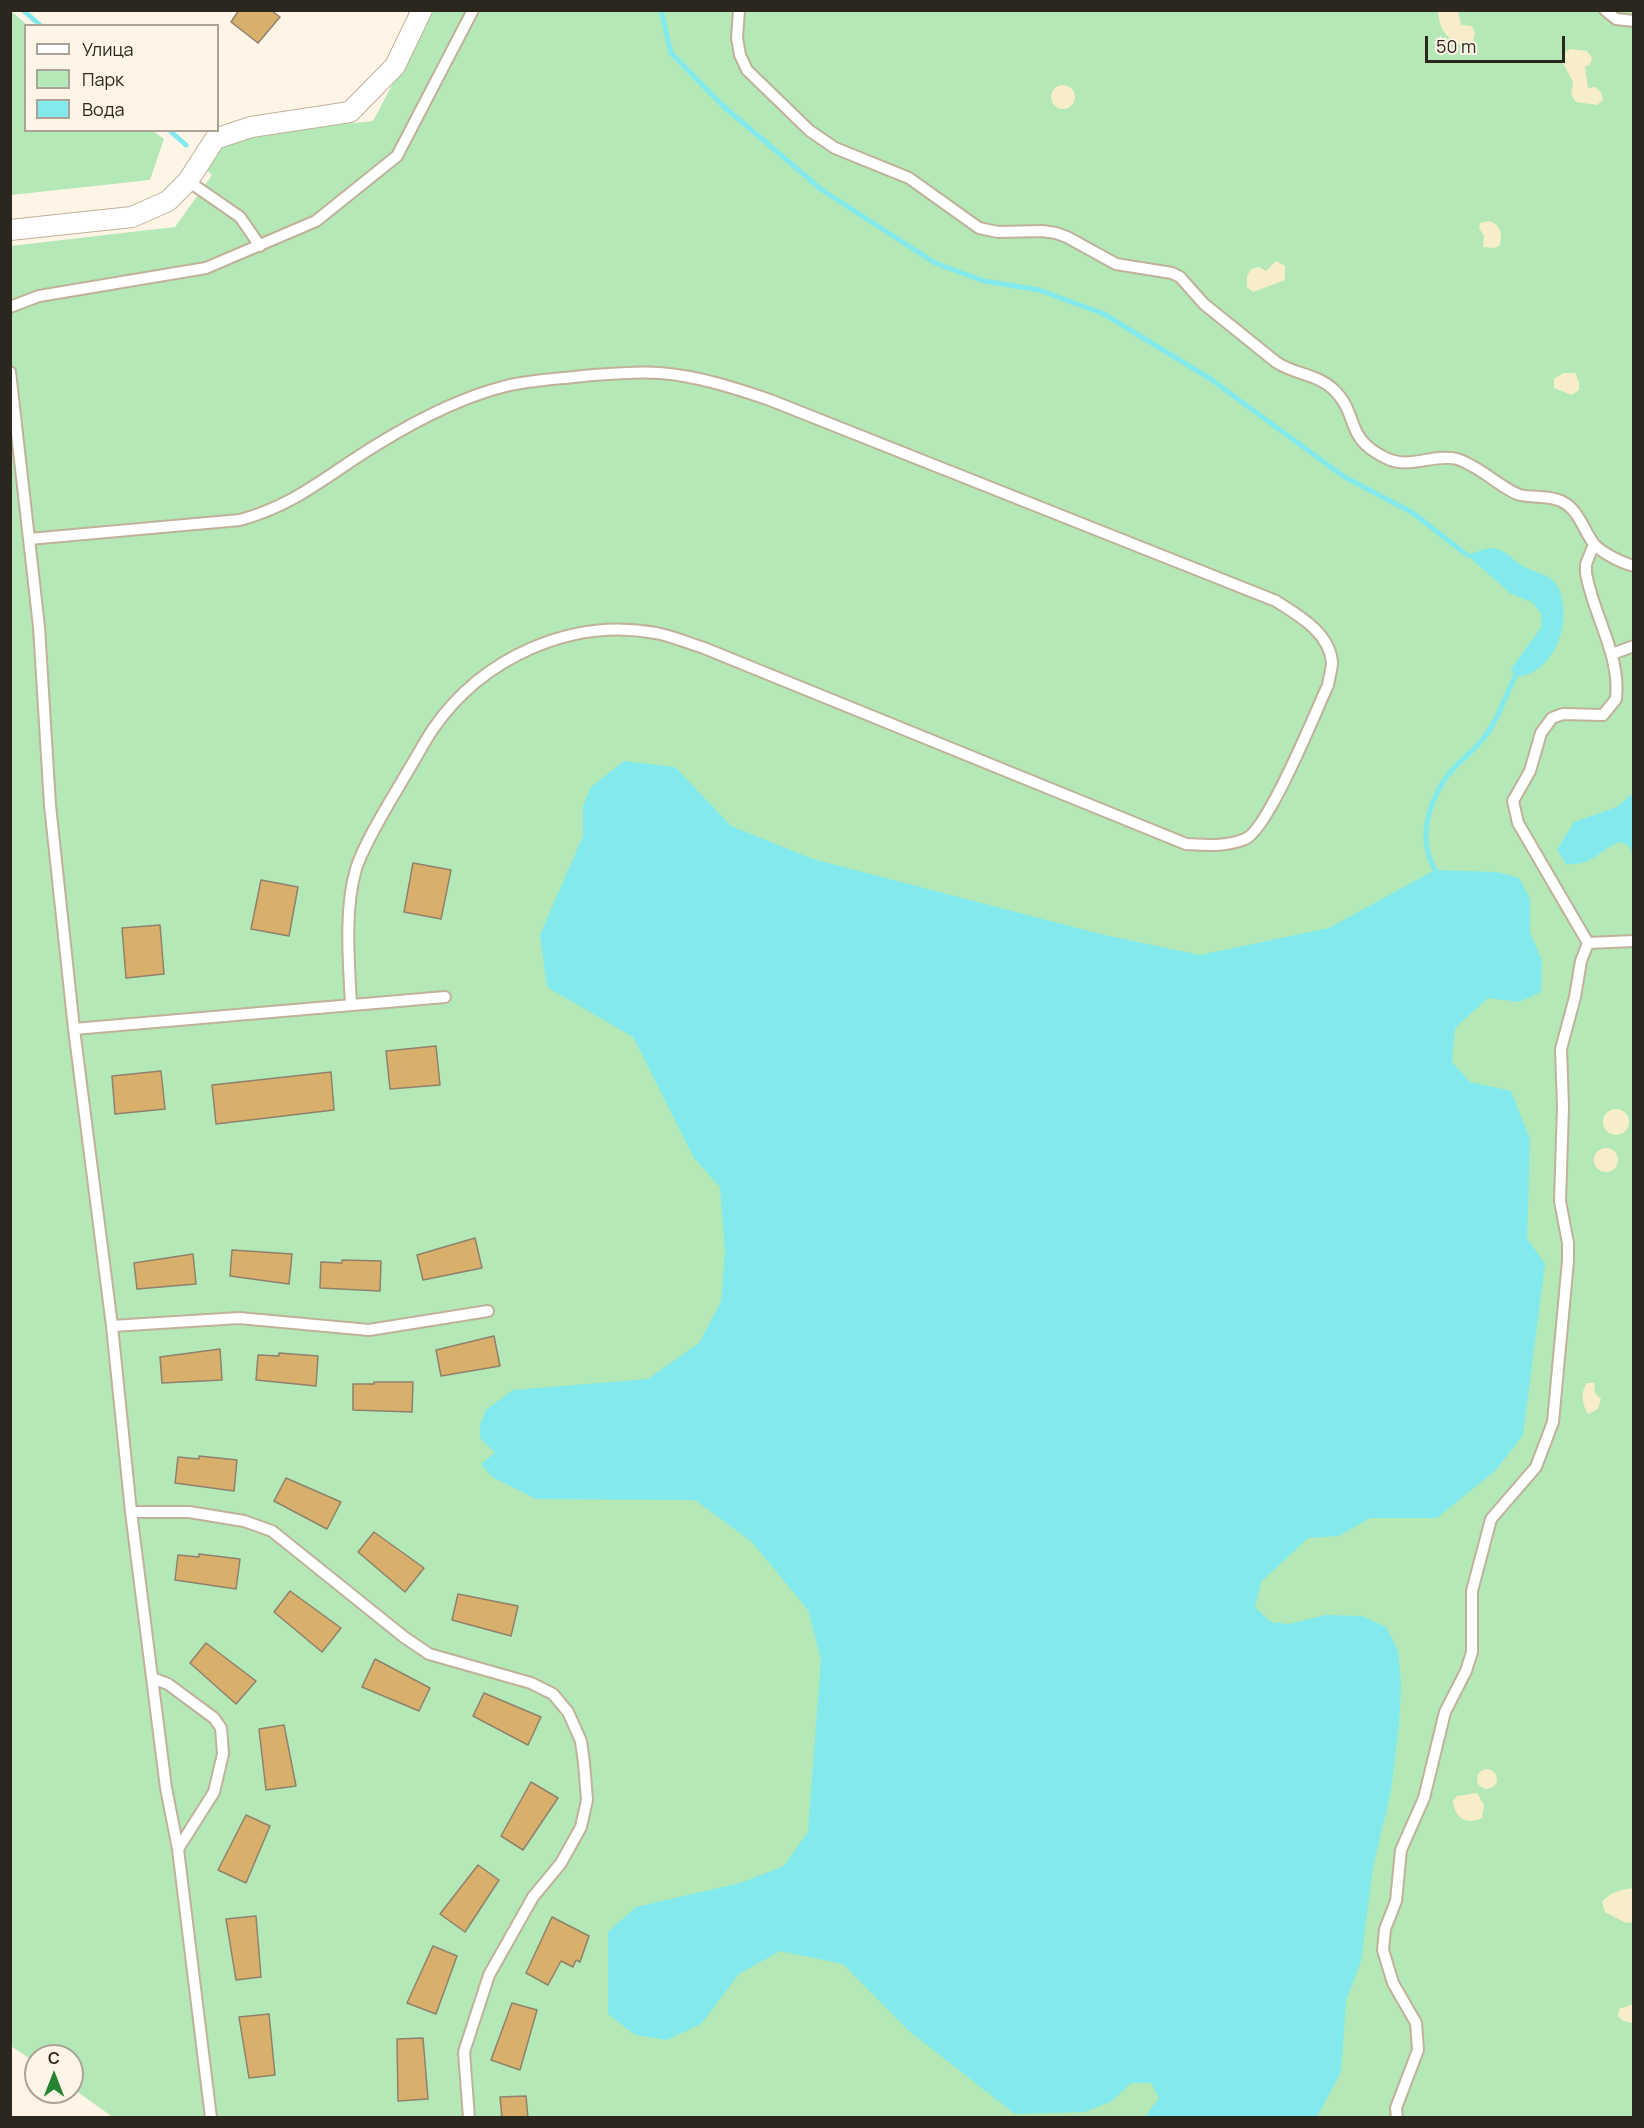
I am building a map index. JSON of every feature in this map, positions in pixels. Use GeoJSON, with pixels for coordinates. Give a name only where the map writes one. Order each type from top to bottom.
{"type":"FeatureCollection","features":[{"type":"Feature","properties":{"kind":"street"},"geometry":{"type":"LineString","coordinates":[[10,230],[132,217],[168,201],[188,181],[215,139],[251,127],[350,112],[395,66],[422,10]]}},
{"type":"Feature","properties":{"kind":"lane"},"geometry":{"type":"LineString","coordinates":[[10,307],[39,297],[207,268],[316,221],[397,156],[472,10]]}},
{"type":"Feature","properties":{"kind":"lane"},"geometry":{"type":"LineString","coordinates":[[739,10],[737,38],[740,55],[747,70],[810,130],[835,148],[909,178],[979,228],[998,232],[1056,233],[1116,264],[1172,273],[1180,277],[1204,304],[1276,362],[1287,369],[1322,381],[1332,388],[1344,401],[1359,440],[1374,452],[1395,462],[1457,459],[1483,471],[1519,495],[1562,501],[1580,519],[1594,544],[1634,566]]}},
{"type":"Feature","properties":{"kind":"lane"},"geometry":{"type":"LineString","coordinates":[[1605,10],[1616,18],[1634,21]]}},
{"type":"Feature","properties":{"kind":"lane"},"geometry":{"type":"LineString","coordinates":[[188,181],[240,217],[260,246]]}},
{"type":"Feature","properties":{"kind":"lane"},"geometry":{"type":"LineString","coordinates":[[10,372],[39,627],[50,805],[74,1029],[112,1326],[131,1512],[166,1788],[178,1849],[211,2118]]}},
{"type":"Feature","properties":{"kind":"lane"},"geometry":{"type":"LineString","coordinates":[[29,539],[240,520],[271,512],[305,493],[377,444],[424,418],[478,396],[507,386],[565,378],[617,373],[660,373],[723,384],[770,400],[1276,601],[1302,618],[1323,638],[1332,661],[1328,685],[1265,820],[1248,838],[1223,845],[1186,844],[704,648],[656,633],[617,629],[570,635],[527,648],[504,661],[468,691],[434,727],[394,795],[356,869],[348,929],[351,1005]]}},
{"type":"Feature","properties":{"kind":"lane"},"geometry":{"type":"LineString","coordinates":[[1588,943],[1518,823],[1513,801],[1530,771],[1541,733],[1552,718],[1563,714],[1598,716],[1612,706],[1617,693],[1612,654],[1586,573],[1586,564],[1594,544]]}},
{"type":"Feature","properties":{"kind":"lane"},"geometry":{"type":"LineString","coordinates":[[1612,654],[1634,646]]}},
{"type":"Feature","properties":{"kind":"lane"},"geometry":{"type":"LineString","coordinates":[[1588,943],[1634,941]]}},
{"type":"Feature","properties":{"kind":"lane"},"geometry":{"type":"LineString","coordinates":[[1397,2118],[1396,2108],[1418,2050],[1416,2023],[1393,1983],[1383,1950],[1385,1929],[1396,1901],[1401,1850],[1424,1798],[1445,1712],[1466,1671],[1472,1652],[1472,1592],[1491,1519],[1536,1467],[1553,1422],[1568,1261],[1568,1243],[1560,1201],[1563,1107],[1561,1049],[1575,998],[1581,961],[1588,943]]}},
{"type":"Feature","properties":{"kind":"lane"},"geometry":{"type":"LineString","coordinates":[[74,1029],[445,997]]}},
{"type":"Feature","properties":{"kind":"lane"},"geometry":{"type":"LineString","coordinates":[[112,1326],[239,1318],[369,1330],[489,1311]]}},
{"type":"Feature","properties":{"kind":"lane"},"geometry":{"type":"LineString","coordinates":[[131,1512],[189,1512],[244,1521],[272,1531],[404,1637],[429,1654],[531,1683],[553,1694],[568,1712],[581,1741],[584,1763],[587,1800],[581,1827],[561,1863],[528,1906],[489,1975],[464,2052],[469,2118]]}},
{"type":"Feature","properties":{"kind":"lane"},"geometry":{"type":"LineString","coordinates":[[152,1678],[168,1684],[214,1718],[221,1728],[223,1754],[214,1792],[178,1849]]}},
{"type":"Feature","properties":{"kind":"green space"},"geometry":{"type":"Polygon","coordinates":[[[11,11],[26,24],[24,24],[24,132],[154,132],[164,139],[150,180],[11,195],[11,11]]]}},
{"type":"Feature","properties":{"kind":"green space"},"geometry":{"type":"Polygon","coordinates":[[[431,11],[1633,11],[1633,2117],[114,2118],[84,2097],[84,2044],[24,2044],[24,2055],[11,2046],[10,246],[175,227],[212,175],[207,170],[218,148],[245,134],[373,121],[431,11]]]}},
{"type":"Feature","properties":{"kind":"sand"},"geometry":{"type":"Polygon","coordinates":[[[1438,11],[1458,11],[1461,25],[1472,26],[1475,33],[1473,41],[1463,45],[1448,37],[1440,23],[1438,11]]]}},
{"type":"Feature","properties":{"kind":"sand"},"geometry":{"type":"Polygon","coordinates":[[[1570,49],[1587,51],[1592,58],[1590,65],[1585,66],[1588,88],[1595,87],[1601,92],[1603,100],[1597,105],[1576,102],[1571,94],[1573,82],[1563,63],[1564,53],[1570,49]]]}},
{"type":"Feature","properties":{"kind":"sand"},"geometry":{"type":"Polygon","coordinates":[[[1063,85],[1072,88],[1075,97],[1072,106],[1063,109],[1054,106],[1051,97],[1054,88],[1063,85]]]}},
{"type":"Feature","properties":{"kind":"sand"},"geometry":{"type":"Polygon","coordinates":[[[1490,221],[1499,228],[1501,234],[1500,245],[1495,248],[1483,247],[1484,236],[1479,228],[1480,223],[1490,221]]]}},
{"type":"Feature","properties":{"kind":"sand"},"geometry":{"type":"Polygon","coordinates":[[[1276,261],[1285,266],[1285,280],[1253,292],[1247,287],[1247,276],[1251,269],[1259,267],[1266,271],[1276,261]]]}},
{"type":"Feature","properties":{"kind":"sand"},"geometry":{"type":"Polygon","coordinates":[[[1563,373],[1575,373],[1579,382],[1579,390],[1572,395],[1554,388],[1554,379],[1563,373]]]}},
{"type":"Feature","properties":{"kind":"sand"},"geometry":{"type":"Polygon","coordinates":[[[1616,1109],[1625,1113],[1629,1122],[1625,1131],[1616,1135],[1607,1131],[1603,1122],[1607,1113],[1616,1109]]]}},
{"type":"Feature","properties":{"kind":"sand"},"geometry":{"type":"Polygon","coordinates":[[[1606,1148],[1614,1152],[1618,1160],[1614,1168],[1606,1172],[1598,1168],[1594,1160],[1598,1152],[1606,1148]]]}},
{"type":"Feature","properties":{"kind":"sand"},"geometry":{"type":"Polygon","coordinates":[[[1587,1383],[1594,1383],[1595,1393],[1601,1399],[1598,1409],[1588,1414],[1583,1398],[1583,1391],[1587,1383]]]}},
{"type":"Feature","properties":{"kind":"sand"},"geometry":{"type":"Polygon","coordinates":[[[1487,1769],[1494,1772],[1497,1779],[1494,1786],[1487,1789],[1480,1786],[1477,1779],[1480,1772],[1487,1769]]]}},
{"type":"Feature","properties":{"kind":"sand"},"geometry":{"type":"Polygon","coordinates":[[[1477,1793],[1484,1805],[1482,1818],[1471,1821],[1458,1816],[1453,1801],[1457,1796],[1477,1793]]]}},
{"type":"Feature","properties":{"kind":"sand"},"geometry":{"type":"Polygon","coordinates":[[[1633,1888],[1633,1922],[1626,1923],[1605,1912],[1602,1902],[1609,1895],[1633,1888]]]}},
{"type":"Feature","properties":{"kind":"sand"},"geometry":{"type":"Polygon","coordinates":[[[1633,2004],[1633,2023],[1623,2021],[1618,2016],[1619,2009],[1633,2004]]]}},
{"type":"Feature","properties":{"kind":"water"},"geometry":{"type":"Polygon","coordinates":[[[1489,548],[1503,551],[1526,568],[1547,576],[1556,583],[1559,589],[1564,616],[1562,631],[1550,657],[1529,674],[1515,677],[1511,669],[1541,628],[1542,615],[1532,602],[1511,594],[1467,555],[1489,548]]]}},
{"type":"Feature","properties":{"kind":"water"},"geometry":{"type":"Polygon","coordinates":[[[624,761],[675,767],[731,826],[813,859],[1100,934],[1200,955],[1329,928],[1435,870],[1497,872],[1519,878],[1530,899],[1530,933],[1542,960],[1541,992],[1519,1002],[1488,998],[1455,1028],[1452,1062],[1470,1082],[1511,1091],[1530,1139],[1527,1239],[1545,1264],[1523,1435],[1496,1470],[1437,1518],[1370,1518],[1339,1536],[1308,1538],[1261,1582],[1255,1607],[1271,1622],[1289,1624],[1325,1615],[1362,1616],[1386,1627],[1398,1650],[1401,1685],[1391,1791],[1373,1867],[1361,1961],[1346,2001],[1341,2072],[1317,2117],[1145,2117],[1159,2098],[1151,2083],[1131,2083],[1112,2101],[1085,2112],[1015,2114],[909,2031],[843,1964],[780,1951],[739,1974],[701,2024],[667,2040],[635,2035],[608,2014],[608,1932],[636,1907],[740,1883],[784,1866],[808,1832],[821,1659],[808,1610],[752,1542],[695,1500],[536,1499],[492,1477],[481,1464],[495,1453],[480,1438],[480,1425],[486,1410],[513,1390],[648,1379],[699,1343],[721,1302],[725,1251],[720,1187],[694,1158],[633,1037],[547,987],[540,935],[583,836],[583,806],[591,787],[624,761]]]}},
{"type":"Feature","properties":{"kind":"water"},"geometry":{"type":"Polygon","coordinates":[[[1633,793],[1633,854],[1628,845],[1620,842],[1583,863],[1566,864],[1557,850],[1574,822],[1617,807],[1633,793]]]}},
{"type":"Feature","properties":{"kind":"building"},"geometry":{"type":"Polygon","coordinates":[[[239,10],[271,10],[280,17],[258,43],[231,22],[239,10]]]}},
{"type":"Feature","properties":{"kind":"building"},"geometry":{"type":"Polygon","coordinates":[[[413,863],[451,870],[441,919],[404,912],[413,863]]]}},
{"type":"Feature","properties":{"kind":"building"},"geometry":{"type":"Polygon","coordinates":[[[261,880],[298,887],[289,936],[251,929],[261,880]]]}},
{"type":"Feature","properties":{"kind":"building"},"geometry":{"type":"Polygon","coordinates":[[[160,925],[164,974],[126,978],[122,928],[160,925]]]}},
{"type":"Feature","properties":{"kind":"building"},"geometry":{"type":"Polygon","coordinates":[[[436,1046],[440,1085],[390,1089],[386,1051],[436,1046]]]}},
{"type":"Feature","properties":{"kind":"building"},"geometry":{"type":"Polygon","coordinates":[[[161,1071],[165,1109],[115,1114],[112,1076],[161,1071]]]}},
{"type":"Feature","properties":{"kind":"building"},"geometry":{"type":"Polygon","coordinates":[[[331,1072],[334,1110],[216,1124],[212,1085],[331,1072]]]}},
{"type":"Feature","properties":{"kind":"building"},"geometry":{"type":"Polygon","coordinates":[[[475,1238],[482,1268],[423,1280],[417,1255],[475,1238]]]}},
{"type":"Feature","properties":{"kind":"building"},"geometry":{"type":"Polygon","coordinates":[[[232,1250],[292,1254],[289,1284],[230,1276],[232,1250]]]}},
{"type":"Feature","properties":{"kind":"building"},"geometry":{"type":"Polygon","coordinates":[[[193,1254],[196,1284],[137,1289],[134,1263],[193,1254]]]}},
{"type":"Feature","properties":{"kind":"building"},"geometry":{"type":"Polygon","coordinates":[[[342,1260],[381,1261],[380,1291],[320,1288],[321,1262],[342,1263],[342,1260]]]}},
{"type":"Feature","properties":{"kind":"building"},"geometry":{"type":"Polygon","coordinates":[[[494,1336],[500,1366],[441,1376],[436,1350],[494,1336]]]}},
{"type":"Feature","properties":{"kind":"building"},"geometry":{"type":"Polygon","coordinates":[[[220,1349],[222,1380],[162,1383],[160,1357],[220,1349]]]}},
{"type":"Feature","properties":{"kind":"building"},"geometry":{"type":"Polygon","coordinates":[[[279,1353],[318,1356],[316,1386],[256,1380],[258,1355],[279,1356],[279,1353]]]}},
{"type":"Feature","properties":{"kind":"building"},"geometry":{"type":"Polygon","coordinates":[[[374,1382],[413,1382],[412,1412],[353,1410],[353,1384],[374,1384],[374,1382]]]}},
{"type":"Feature","properties":{"kind":"building"},"geometry":{"type":"Polygon","coordinates":[[[199,1456],[237,1460],[234,1491],[175,1483],[178,1457],[199,1459],[199,1456]]]}},
{"type":"Feature","properties":{"kind":"building"},"geometry":{"type":"Polygon","coordinates":[[[286,1478],[341,1502],[327,1529],[274,1501],[286,1478]]]}},
{"type":"Feature","properties":{"kind":"building"},"geometry":{"type":"Polygon","coordinates":[[[374,1532],[424,1568],[405,1592],[358,1552],[374,1532]]]}},
{"type":"Feature","properties":{"kind":"building"},"geometry":{"type":"Polygon","coordinates":[[[199,1554],[240,1559],[236,1589],[175,1580],[178,1555],[199,1557],[199,1554]]]}},
{"type":"Feature","properties":{"kind":"building"},"geometry":{"type":"Polygon","coordinates":[[[290,1591],[341,1628],[322,1652],[274,1612],[290,1591]]]}},
{"type":"Feature","properties":{"kind":"building"},"geometry":{"type":"Polygon","coordinates":[[[458,1594],[518,1606],[511,1636],[452,1620],[458,1594]]]}},
{"type":"Feature","properties":{"kind":"building"},"geometry":{"type":"Polygon","coordinates":[[[206,1643],[256,1681],[236,1704],[190,1663],[206,1643]]]}},
{"type":"Feature","properties":{"kind":"building"},"geometry":{"type":"Polygon","coordinates":[[[375,1659],[430,1688],[419,1711],[362,1687],[375,1659]]]}},
{"type":"Feature","properties":{"kind":"building"},"geometry":{"type":"Polygon","coordinates":[[[484,1693],[541,1717],[528,1745],[473,1716],[484,1693]]]}},
{"type":"Feature","properties":{"kind":"building"},"geometry":{"type":"Polygon","coordinates":[[[284,1725],[296,1786],[266,1790],[259,1729],[284,1725]]]}},
{"type":"Feature","properties":{"kind":"building"},"geometry":{"type":"Polygon","coordinates":[[[531,1782],[558,1798],[523,1850],[501,1836],[531,1782]]]}},
{"type":"Feature","properties":{"kind":"building"},"geometry":{"type":"Polygon","coordinates":[[[246,1815],[270,1826],[246,1883],[218,1870],[246,1815]]]}},
{"type":"Feature","properties":{"kind":"building"},"geometry":{"type":"Polygon","coordinates":[[[478,1865],[499,1880],[465,1932],[440,1914],[478,1865]]]}},
{"type":"Feature","properties":{"kind":"building"},"geometry":{"type":"Polygon","coordinates":[[[256,1916],[261,1977],[236,1980],[226,1919],[256,1916]]]}},
{"type":"Feature","properties":{"kind":"building"},"geometry":{"type":"Polygon","coordinates":[[[552,1917],[589,1936],[580,1962],[576,1960],[573,1967],[561,1961],[548,1985],[526,1973],[552,1917]]]}},
{"type":"Feature","properties":{"kind":"building"},"geometry":{"type":"Polygon","coordinates":[[[433,1946],[457,1956],[436,2014],[407,2003],[433,1946]]]}},
{"type":"Feature","properties":{"kind":"building"},"geometry":{"type":"Polygon","coordinates":[[[512,2003],[537,2010],[520,2070],[491,2060],[512,2003]]]}},
{"type":"Feature","properties":{"kind":"building"},"geometry":{"type":"Polygon","coordinates":[[[269,2014],[275,2075],[249,2078],[239,2017],[269,2014]]]}},
{"type":"Feature","properties":{"kind":"building"},"geometry":{"type":"Polygon","coordinates":[[[423,2038],[428,2099],[398,2101],[397,2039],[423,2038]]]}},
{"type":"Feature","properties":{"kind":"building"},"geometry":{"type":"Polygon","coordinates":[[[526,2096],[528,2118],[502,2118],[500,2097],[526,2096]]]}},
{"type":"Feature","properties":{"kind":"waterway"},"geometry":{"type":"LineString","coordinates":[[23,10],[39,24]]}},
{"type":"Feature","properties":{"kind":"waterway"},"geometry":{"type":"LineString","coordinates":[[661,10],[671,53],[722,105],[822,190],[935,263],[984,281],[1039,290],[1104,314],[1209,378],[1343,476],[1413,513],[1467,555]]}},
{"type":"Feature","properties":{"kind":"waterway"},"geometry":{"type":"LineString","coordinates":[[171,132],[186,145]]}},
{"type":"Feature","properties":{"kind":"waterway"},"geometry":{"type":"LineString","coordinates":[[1435,870],[1430,859],[1426,835],[1433,801],[1445,779],[1488,732],[1515,677]]}}]}
